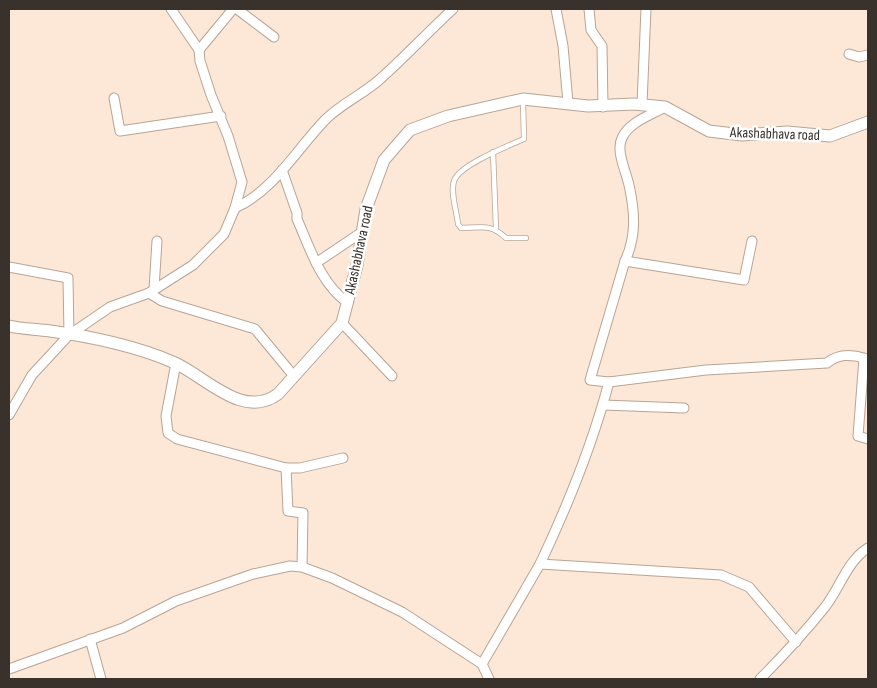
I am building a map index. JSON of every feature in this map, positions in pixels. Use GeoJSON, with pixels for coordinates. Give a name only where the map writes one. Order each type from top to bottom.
{"type":"FeatureCollection","features":[{"type":"Feature","properties":{"kind":"street"},"geometry":{"type":"LineString","coordinates":[[9,415],[32,374],[69,335],[110,307],[152,291],[193,264],[224,234],[235,208],[242,182],[221,116],[205,78],[199,50],[171,9]]}},
{"type":"Feature","properties":{"kind":"street"},"geometry":{"type":"LineString","coordinates":[[199,50],[233,9]]}},
{"type":"Feature","properties":{"kind":"street"},"geometry":{"type":"LineString","coordinates":[[237,9],[274,37]]}},
{"type":"Feature","properties":{"kind":"street"},"geometry":{"type":"LineString","coordinates":[[235,208],[250,199],[282,170],[328,117],[377,82],[416,47],[453,9]]}},
{"type":"Feature","properties":{"kind":"street"},"geometry":{"type":"LineString","coordinates":[[556,9],[563,46],[568,103]]}},
{"type":"Feature","properties":{"kind":"street"},"geometry":{"type":"LineString","coordinates":[[589,9],[591,30],[602,46],[603,107]]}},
{"type":"Feature","properties":{"kind":"street"},"geometry":{"type":"LineString","coordinates":[[642,104],[646,9]]}},
{"type":"Feature","properties":{"kind":"street"},"geometry":{"type":"LineString","coordinates":[[849,54],[859,57],[868,55]]}},
{"type":"Feature","properties":{"kind":"street"},"geometry":{"type":"LineString","coordinates":[[114,98],[120,132],[221,116]]}},
{"type":"Feature","properties":{"kind":"street","name":"Akashabhava road"},"geometry":{"type":"LineString","coordinates":[[9,326],[69,335],[145,352],[176,363],[231,397],[248,402],[266,400],[273,397],[342,324],[357,265],[366,209],[384,160],[410,130],[448,116],[523,99],[603,107],[642,104],[665,107],[709,131],[742,135],[787,132],[830,136],[868,122]]}},
{"type":"Feature","properties":{"kind":"street"},"geometry":{"type":"LineString","coordinates":[[665,107],[631,126],[622,137],[619,146],[630,190],[635,226],[632,245],[590,380],[609,382],[706,370],[827,363],[835,356],[857,356],[864,358],[858,436],[868,439]]}},
{"type":"Feature","properties":{"kind":"street"},"geometry":{"type":"LineString","coordinates":[[282,170],[298,213],[297,218],[316,263],[334,293],[348,303]]}},
{"type":"Feature","properties":{"kind":"street"},"geometry":{"type":"LineString","coordinates":[[316,263],[362,232]]}},
{"type":"Feature","properties":{"kind":"street"},"geometry":{"type":"LineString","coordinates":[[152,291],[157,241]]}},
{"type":"Feature","properties":{"kind":"street"},"geometry":{"type":"LineString","coordinates":[[626,261],[744,280],[752,241]]}},
{"type":"Feature","properties":{"kind":"street"},"geometry":{"type":"LineString","coordinates":[[9,267],[68,278],[69,335]]}},
{"type":"Feature","properties":{"kind":"street"},"geometry":{"type":"LineString","coordinates":[[152,291],[162,300],[255,329],[293,376]]}},
{"type":"Feature","properties":{"kind":"street"},"geometry":{"type":"LineString","coordinates":[[342,324],[392,376]]}},
{"type":"Feature","properties":{"kind":"street"},"geometry":{"type":"LineString","coordinates":[[176,363],[166,416],[168,433],[177,439],[286,468],[300,468],[343,458]]}},
{"type":"Feature","properties":{"kind":"street"},"geometry":{"type":"LineString","coordinates":[[482,664],[540,564],[581,472],[609,382]]}},
{"type":"Feature","properties":{"kind":"street"},"geometry":{"type":"LineString","coordinates":[[603,405],[684,408]]}},
{"type":"Feature","properties":{"kind":"street"},"geometry":{"type":"LineString","coordinates":[[286,468],[288,512],[303,513],[302,567]]}},
{"type":"Feature","properties":{"kind":"street"},"geometry":{"type":"LineString","coordinates":[[760,679],[796,642],[826,605],[856,558],[868,548]]}},
{"type":"Feature","properties":{"kind":"street"},"geometry":{"type":"LineString","coordinates":[[540,564],[721,575],[749,587],[796,642]]}},
{"type":"Feature","properties":{"kind":"street"},"geometry":{"type":"LineString","coordinates":[[9,669],[123,628],[176,601],[244,577],[277,568],[302,567],[332,578],[402,612],[482,664],[489,679]]}},
{"type":"Feature","properties":{"kind":"street"},"geometry":{"type":"LineString","coordinates":[[90,639],[101,679]]}},
{"type":"Feature","properties":{"kind":"lane"},"geometry":{"type":"LineString","coordinates":[[523,99],[524,139],[493,152],[459,174],[454,180],[453,187],[458,224],[461,228],[496,229],[506,238],[526,238]]}},
{"type":"Feature","properties":{"kind":"lane"},"geometry":{"type":"LineString","coordinates":[[493,152],[496,229]]}}]}
